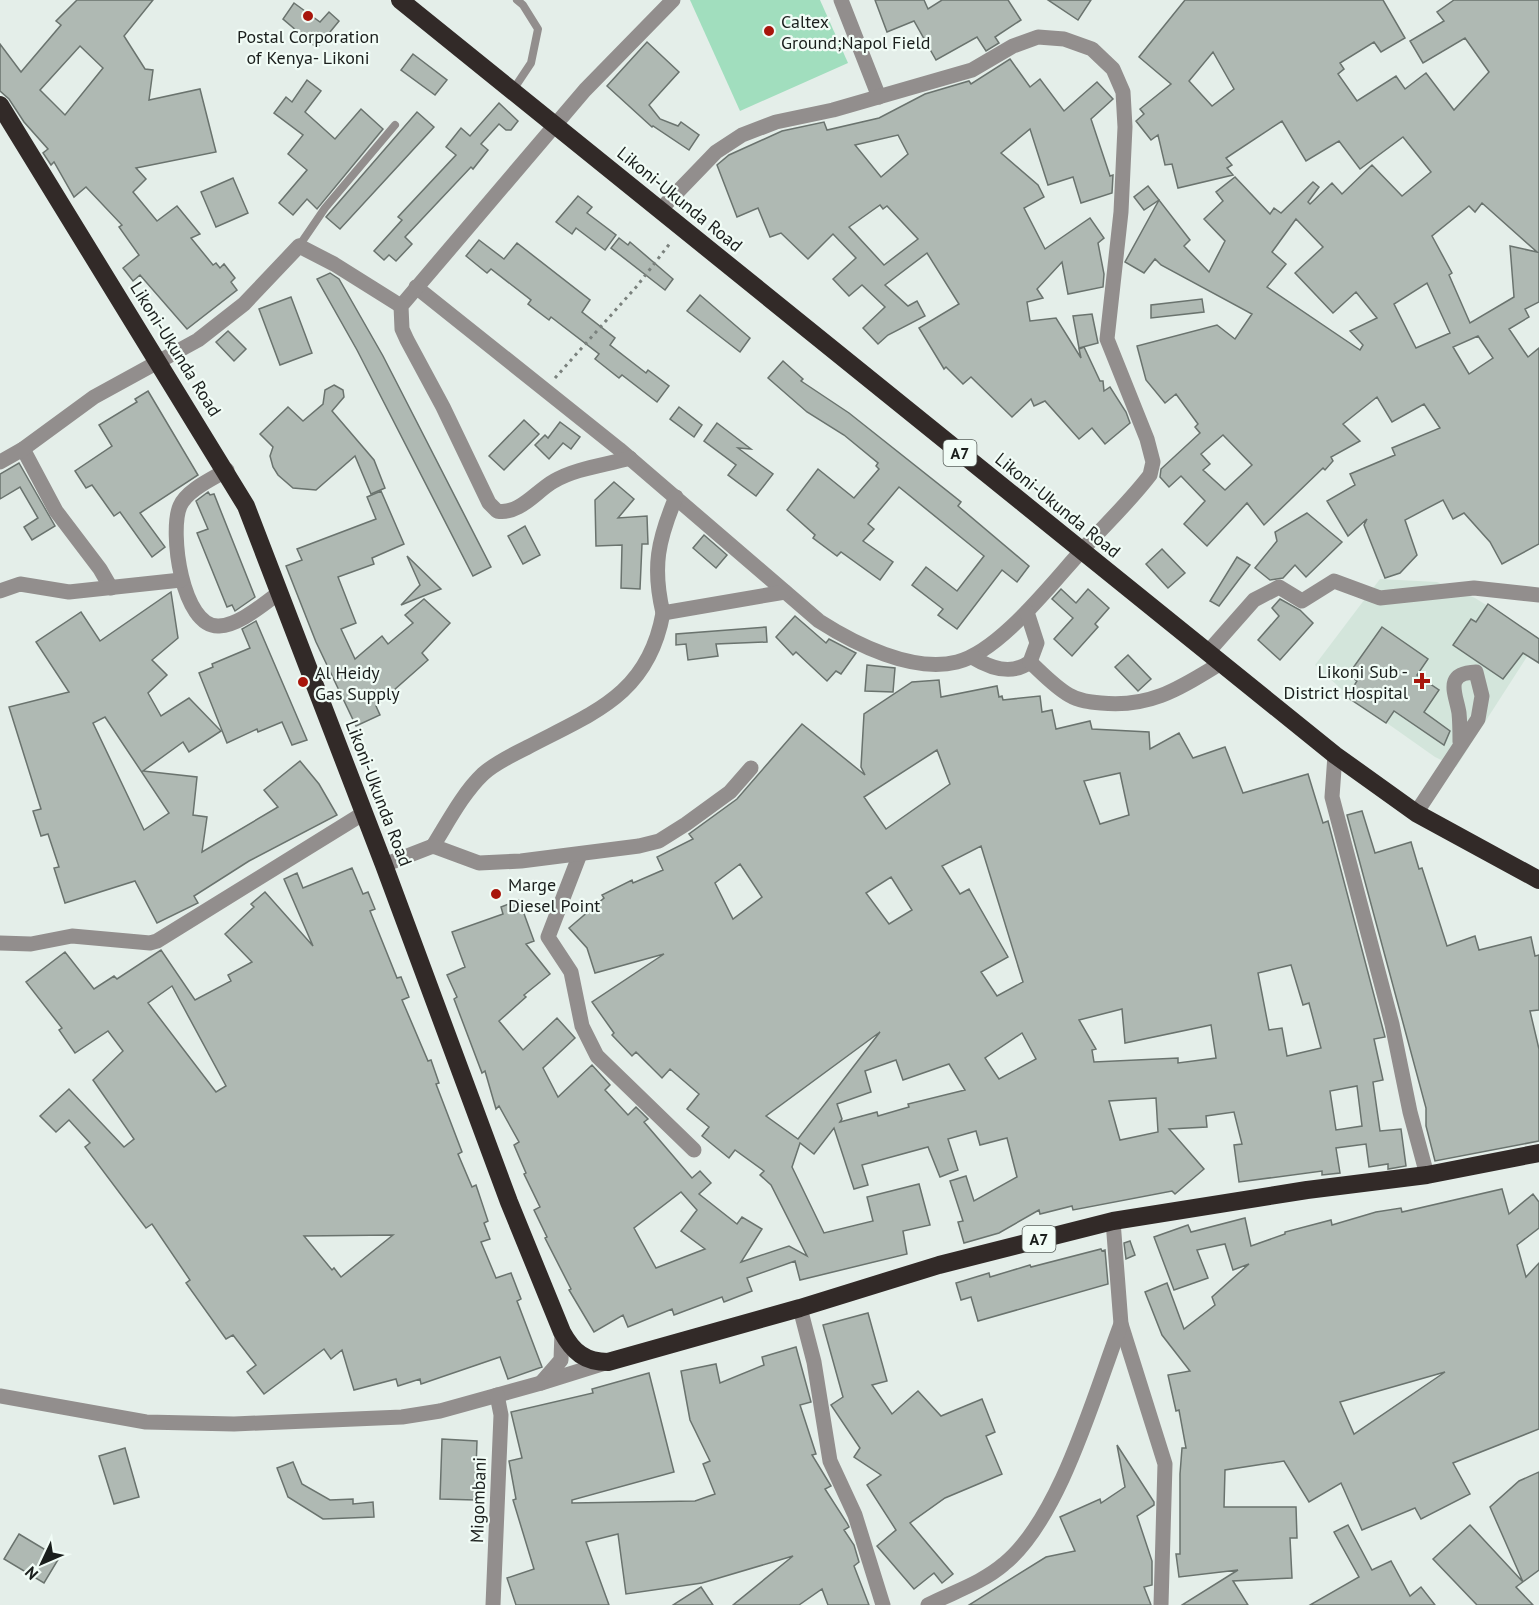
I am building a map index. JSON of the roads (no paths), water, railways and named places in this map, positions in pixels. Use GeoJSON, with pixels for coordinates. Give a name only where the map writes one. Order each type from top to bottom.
{"type":"FeatureCollection","features":[{"type":"Feature","properties":{"kind":"highway","name":"Likoni-Ukunda Road"},"geometry":{"type":"LineString","coordinates":[[400,0],[1335,755],[1416,813],[1539,880]]}},
{"type":"Feature","properties":{"kind":"highway","name":"Likoni-Ukunda Road"},"geometry":{"type":"LineString","coordinates":[[0,105],[227,470],[246,506],[384,865],[509,1202],[562,1332]]}},
{"type":"Feature","properties":{"kind":"highway","name":"A7"},"geometry":{"type":"LineString","coordinates":[[562,1332],[575,1352],[585,1359],[608,1362],[800,1308],[939,1265],[1113,1221],[1306,1190],[1427,1175],[1539,1153]]}},
{"type":"Feature","properties":{"kind":"street"},"geometry":{"type":"LineString","coordinates":[[630,458],[560,478],[512,510],[497,511],[489,503],[443,407],[407,340],[402,329],[401,306],[585,90],[673,0]]}},
{"type":"Feature","properties":{"kind":"street"},"geometry":{"type":"LineString","coordinates":[[842,0],[879,97]]}},
{"type":"Feature","properties":{"kind":"street"},"geometry":{"type":"LineString","coordinates":[[417,287],[630,458],[819,621],[848,640],[872,651],[921,662],[946,664],[972,657],[1027,612],[1146,480],[1154,468],[1147,439],[1107,339],[1120,212],[1125,127],[1120,79],[1103,56],[1092,49],[1064,39],[1038,37],[1013,46],[972,70],[776,123],[742,135],[698,168],[660,210]]}},
{"type":"Feature","properties":{"kind":"street"},"geometry":{"type":"LineString","coordinates":[[0,462],[23,449],[94,397],[198,340],[244,304],[299,246],[334,264],[401,306]]}},
{"type":"Feature","properties":{"kind":"street"},"geometry":{"type":"LineString","coordinates":[[23,449],[56,511],[100,569],[111,588]]}},
{"type":"Feature","properties":{"kind":"street"},"geometry":{"type":"LineString","coordinates":[[227,470],[196,489],[180,506],[176,528],[181,580],[189,601],[199,615],[214,626],[235,621],[279,593]]}},
{"type":"Feature","properties":{"kind":"street"},"geometry":{"type":"LineString","coordinates":[[384,865],[433,846],[484,773],[508,757],[599,711],[621,694],[639,671],[658,639],[663,613],[658,594],[658,549],[676,497]]}},
{"type":"Feature","properties":{"kind":"street"},"geometry":{"type":"LineString","coordinates":[[0,591],[20,584],[69,592],[181,580]]}},
{"type":"Feature","properties":{"kind":"street"},"geometry":{"type":"LineString","coordinates":[[1030,662],[1070,695],[1086,701],[1127,704],[1152,700],[1175,691],[1215,657],[1254,600],[1279,587],[1302,601],[1334,581],[1380,598],[1474,588],[1539,595]]}},
{"type":"Feature","properties":{"kind":"street"},"geometry":{"type":"LineString","coordinates":[[663,613],[785,592]]}},
{"type":"Feature","properties":{"kind":"street"},"geometry":{"type":"LineString","coordinates":[[972,657],[1001,670],[1014,670],[1030,662],[1037,643],[1027,612]]}},
{"type":"Feature","properties":{"kind":"street"},"geometry":{"type":"LineString","coordinates":[[1416,813],[1460,742]]}},
{"type":"Feature","properties":{"kind":"street"},"geometry":{"type":"LineString","coordinates":[[1335,755],[1332,797],[1392,1024],[1410,1112],[1427,1175]]}},
{"type":"Feature","properties":{"kind":"street"},"geometry":{"type":"LineString","coordinates":[[433,846],[479,863],[639,846],[659,841],[730,792],[751,768]]}},
{"type":"Feature","properties":{"kind":"street"},"geometry":{"type":"LineString","coordinates":[[0,943],[31,944],[72,936],[150,943],[157,941],[364,813]]}},
{"type":"Feature","properties":{"kind":"street"},"geometry":{"type":"LineString","coordinates":[[580,854],[548,937],[571,972],[587,1039],[597,1056],[614,1075],[694,1150]]}},
{"type":"Feature","properties":{"kind":"street"},"geometry":{"type":"LineString","coordinates":[[1113,1221],[1121,1324],[1165,1464],[1161,1605]]}},
{"type":"Feature","properties":{"kind":"street"},"geometry":{"type":"LineString","coordinates":[[800,1308],[814,1362],[830,1461],[855,1515],[883,1605]]}},
{"type":"Feature","properties":{"kind":"street"},"geometry":{"type":"LineString","coordinates":[[928,1605],[977,1582],[1003,1565],[1019,1551],[1033,1531],[1062,1478],[1121,1324]]}},
{"type":"Feature","properties":{"kind":"street"},"geometry":{"type":"LineString","coordinates":[[541,1383],[561,1360],[562,1332]]}},
{"type":"Feature","properties":{"kind":"street"},"geometry":{"type":"LineString","coordinates":[[0,1396],[146,1422],[234,1424],[402,1417],[440,1411],[608,1362]]}},
{"type":"Feature","properties":{"kind":"street","name":"Migombani"},"geometry":{"type":"LineString","coordinates":[[493,1605],[501,1415],[497,1395]]}},
{"type":"Feature","properties":{"kind":"lane"},"geometry":{"type":"LineString","coordinates":[[513,90],[531,63],[538,29],[523,5],[517,0]]}},
{"type":"Feature","properties":{"kind":"lane"},"geometry":{"type":"LineString","coordinates":[[299,246],[325,208],[395,125]]}},
{"type":"Feature","properties":{"kind":"place","name":"Postal Corporation of Kenya- Likoni"},"geometry":{"type":"Point","coordinates":[308,16]}},
{"type":"Feature","properties":{"kind":"place","name":"Caltex Ground;Napol Field"},"geometry":{"type":"Point","coordinates":[769,31]}},
{"type":"Feature","properties":{"kind":"place","name":"Likoni Sub - District Hospital"},"geometry":{"type":"Point","coordinates":[1422,681]}},
{"type":"Feature","properties":{"kind":"place","name":"Al Heidy Gas Supply"},"geometry":{"type":"Point","coordinates":[303,682]}},
{"type":"Feature","properties":{"kind":"place","name":"Marge Diesel Point"},"geometry":{"type":"Point","coordinates":[496,894]}}]}
